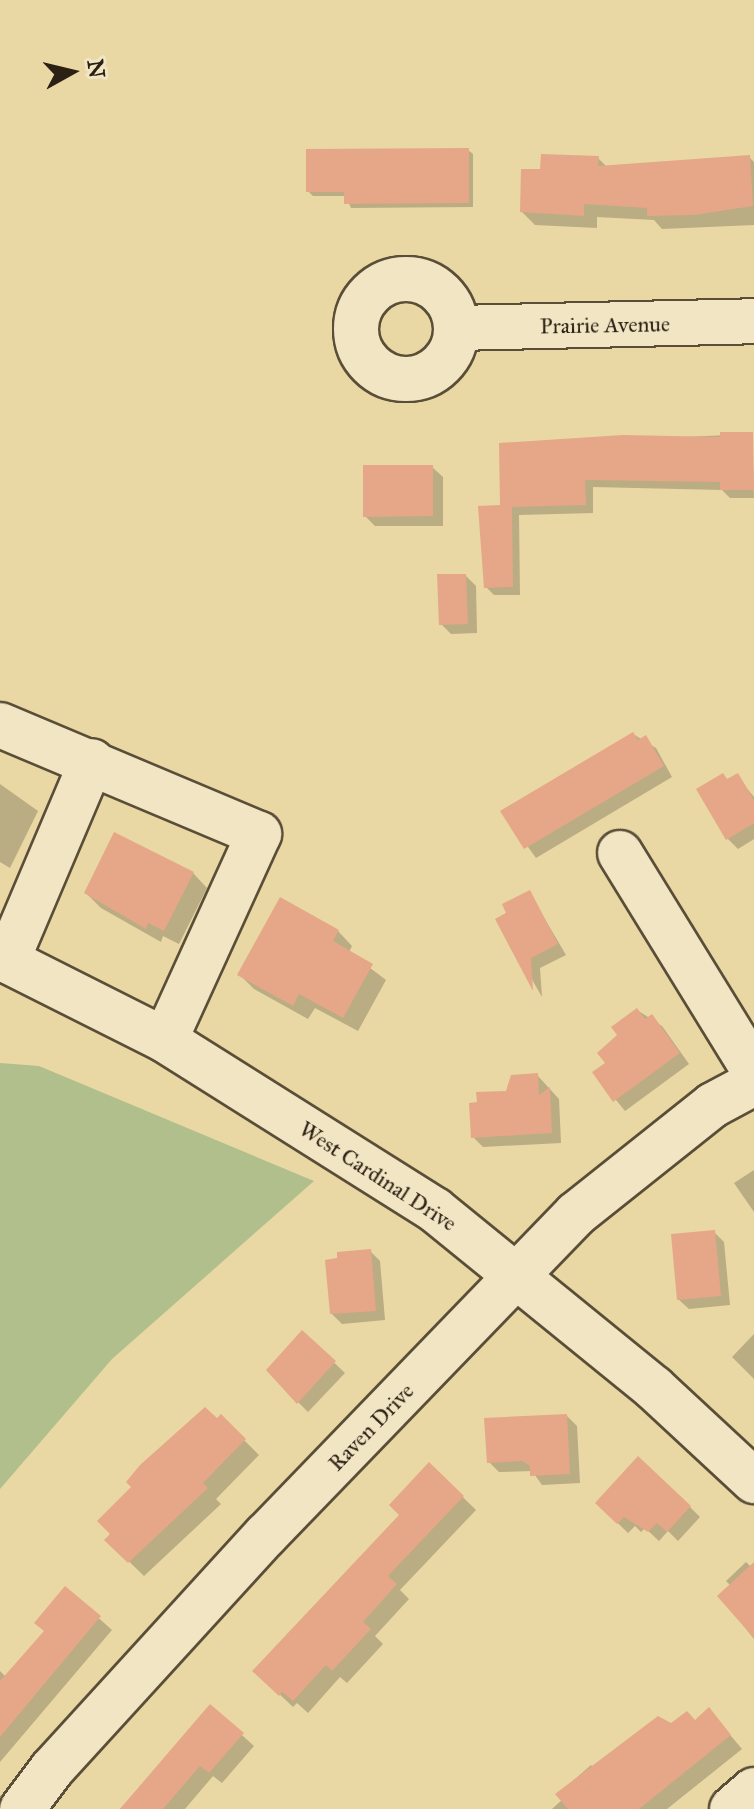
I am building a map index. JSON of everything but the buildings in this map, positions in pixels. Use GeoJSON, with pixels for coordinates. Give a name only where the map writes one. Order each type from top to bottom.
{"type":"FeatureCollection","features":[{"type":"Feature","properties":{"kind":"street","name":"Prairie Avenue"},"geometry":{"type":"LineString","coordinates":[[456,328],[754,321]]}},
{"type":"Feature","properties":{"kind":"street"},"geometry":{"type":"LineString","coordinates":[[0,725],[92,761],[259,834],[165,1040]]}},
{"type":"Feature","properties":{"kind":"street"},"geometry":{"type":"LineString","coordinates":[[3,959],[92,761]]}},
{"type":"Feature","properties":{"kind":"street"},"geometry":{"type":"LineString","coordinates":[[620,853],[754,1071]]}},
{"type":"Feature","properties":{"kind":"street","name":"West Cardinal Drive"},"geometry":{"type":"LineString","coordinates":[[3,959],[165,1040],[435,1210],[654,1388],[754,1481]]}},
{"type":"Feature","properties":{"kind":"street","name":"Raven Drive"},"geometry":{"type":"LineString","coordinates":[[22,1809],[52,1769],[266,1535],[576,1214],[713,1105],[754,1083]]}},
{"type":"Feature","properties":{"kind":"street"},"geometry":{"type":"LineString","coordinates":[[732,1809],[754,1790]]}},
{"type":"Feature","properties":{"kind":"green space"},"geometry":{"type":"Polygon","coordinates":[[[0,1063],[39,1066],[314,1181],[112,1359],[0,1489],[0,1063]]]}}]}
